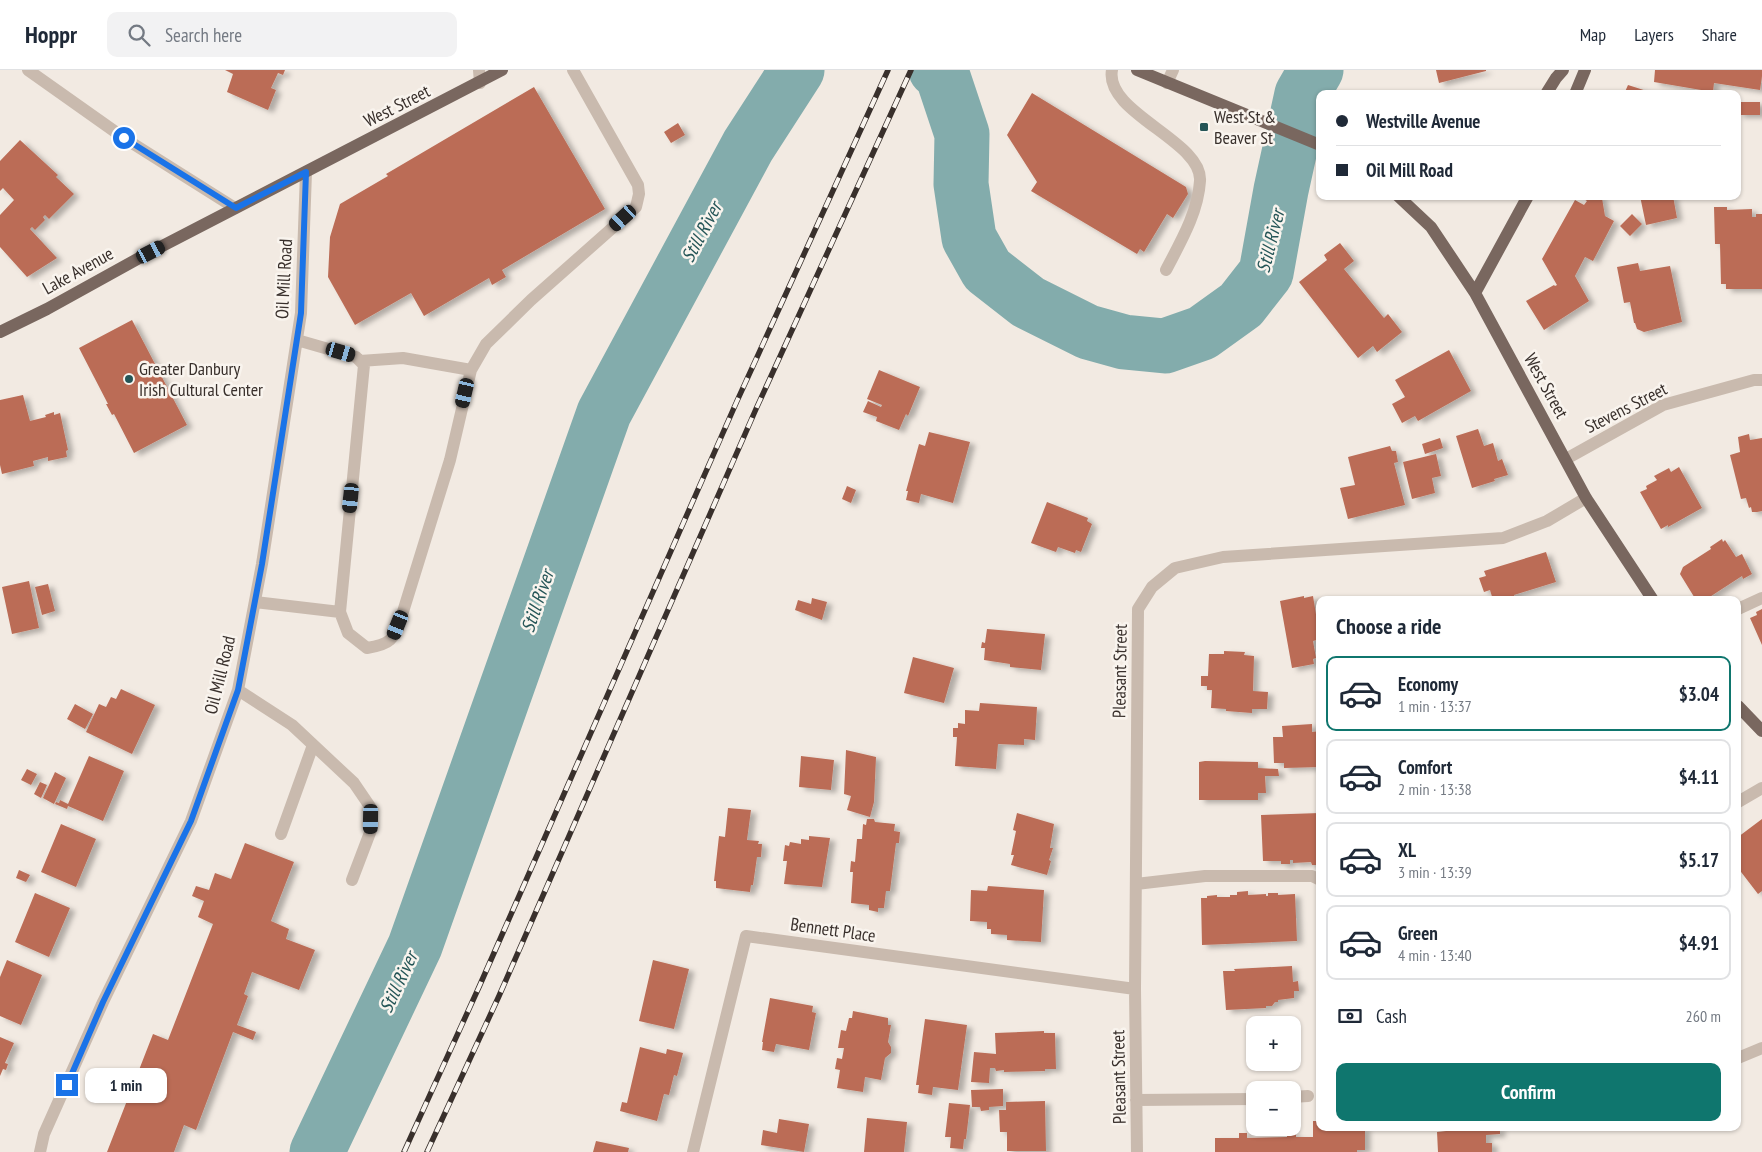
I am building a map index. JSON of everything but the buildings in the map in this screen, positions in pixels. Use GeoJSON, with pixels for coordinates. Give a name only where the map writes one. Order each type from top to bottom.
{"type":"FeatureCollection","features":[{"type":"Feature","properties":{"kind":"main road","name":"West Street"},"geometry":{"type":"LineString","coordinates":[[306,172],[479,76],[502,70]]}},
{"type":"Feature","properties":{"kind":"main road"},"geometry":{"type":"LineString","coordinates":[[1137,70],[1316,143]]}},
{"type":"Feature","properties":{"kind":"main road"},"geometry":{"type":"LineString","coordinates":[[1548,90],[1564,70]]}},
{"type":"Feature","properties":{"kind":"main road"},"geometry":{"type":"LineString","coordinates":[[1577,90],[1585,70]]}},
{"type":"Feature","properties":{"kind":"main road","name":"Lake Avenue"},"geometry":{"type":"LineString","coordinates":[[0,332],[306,172]]}},
{"type":"Feature","properties":{"kind":"main road","name":"West Street"},"geometry":{"type":"LineString","coordinates":[[1402,200],[1431,227],[1475,293],[1586,498],[1650,596]]}},
{"type":"Feature","properties":{"kind":"main road"},"geometry":{"type":"LineString","coordinates":[[1475,293],[1526,200]]}},
{"type":"Feature","properties":{"kind":"main road"},"geometry":{"type":"LineString","coordinates":[[1741,709],[1762,731]]}},
{"type":"Feature","properties":{"kind":"street"},"geometry":{"type":"LineString","coordinates":[[28,70],[124,138],[236,208]]}},
{"type":"Feature","properties":{"kind":"street"},"geometry":{"type":"LineString","coordinates":[[297,340],[356,357],[364,365],[340,612],[348,633],[367,648],[385,645],[395,634],[402,615],[450,460],[471,370],[486,344],[531,300],[636,207],[639,194],[638,185],[573,70]]}},
{"type":"Feature","properties":{"kind":"street"},"geometry":{"type":"LineString","coordinates":[[1112,70],[1110,79],[1112,86],[1132,109],[1189,155],[1199,168],[1198,196],[1188,227],[1166,270]]}},
{"type":"Feature","properties":{"kind":"street"},"geometry":{"type":"LineString","coordinates":[[1167,83],[1173,70]]}},
{"type":"Feature","properties":{"kind":"street","name":"Oil Mill Road"},"geometry":{"type":"LineString","coordinates":[[40,1152],[44,1134],[103,1002],[191,821],[238,690],[255,602],[301,313],[306,172]]}},
{"type":"Feature","properties":{"kind":"street"},"geometry":{"type":"LineString","coordinates":[[360,361],[403,358],[471,370]]}},
{"type":"Feature","properties":{"kind":"street","name":"Stevens Street"},"geometry":{"type":"LineString","coordinates":[[1566,459],[1663,404],[1754,380],[1762,380]]}},
{"type":"Feature","properties":{"kind":"street","name":"Pleasant Street"},"geometry":{"type":"LineString","coordinates":[[1137,1152],[1135,989],[1138,609],[1152,587],[1175,568],[1223,557],[1504,538],[1547,521],[1586,498]]}},
{"type":"Feature","properties":{"kind":"street"},"geometry":{"type":"LineString","coordinates":[[1741,608],[1762,598]]}},
{"type":"Feature","properties":{"kind":"street"},"geometry":{"type":"LineString","coordinates":[[255,602],[340,612]]}},
{"type":"Feature","properties":{"kind":"street"},"geometry":{"type":"LineString","coordinates":[[238,690],[292,725],[354,784],[371,808],[371,830],[352,880]]}},
{"type":"Feature","properties":{"kind":"street"},"geometry":{"type":"LineString","coordinates":[[281,834],[313,745]]}},
{"type":"Feature","properties":{"kind":"street"},"geometry":{"type":"LineString","coordinates":[[1741,800],[1762,788]]}},
{"type":"Feature","properties":{"kind":"street"},"geometry":{"type":"LineString","coordinates":[[1136,884],[1204,876],[1312,876],[1316,878]]}},
{"type":"Feature","properties":{"kind":"street","name":"Bennett Place"},"geometry":{"type":"LineString","coordinates":[[693,1152],[746,936],[1135,989]]}},
{"type":"Feature","properties":{"kind":"street"},"geometry":{"type":"LineString","coordinates":[[1741,1057],[1762,1048]]}},
{"type":"Feature","properties":{"kind":"street"},"geometry":{"type":"LineString","coordinates":[[1301,1096],[1308,1096]]}},
{"type":"Feature","properties":{"kind":"street"},"geometry":{"type":"LineString","coordinates":[[1136,1100],[1246,1099]]}},
{"type":"Feature","properties":{"kind":"waterway","name":"Still River"},"geometry":{"type":"LineString","coordinates":[[317,1152],[415,946],[604,413],[748,146],[797,70]]}},
{"type":"Feature","properties":{"kind":"waterway","name":"Still River"},"geometry":{"type":"LineString","coordinates":[[936,70],[942,74],[962,134],[961,184],[969,238],[987,270],[1028,302],[1088,332],[1124,342],[1165,346],[1202,333],[1241,305],[1266,273],[1281,190],[1302,94],[1316,70]]}},
{"type":"Feature","properties":{"kind":"railway"},"geometry":{"type":"LineString","coordinates":[[404,1152],[479,987],[737,401],[888,70]]}},
{"type":"Feature","properties":{"kind":"railway"},"geometry":{"type":"LineString","coordinates":[[427,1152],[499,996],[756,409],[911,70]]}},
{"type":"Feature","properties":{"kind":"place","name":"West St & Beaver St"},"geometry":{"type":"Point","coordinates":[1204,127]}},
{"type":"Feature","properties":{"kind":"place","name":"Greater Danbury Irish Cultural Center"},"geometry":{"type":"Point","coordinates":[129,379]}},
{"type":"Feature","properties":{"kind":"route"},"geometry":{"type":"LineString","coordinates":[[67,1085],[103,1002],[191,821],[238,690],[262,564],[301,313],[306,172],[236,208],[124,138]]}}]}
